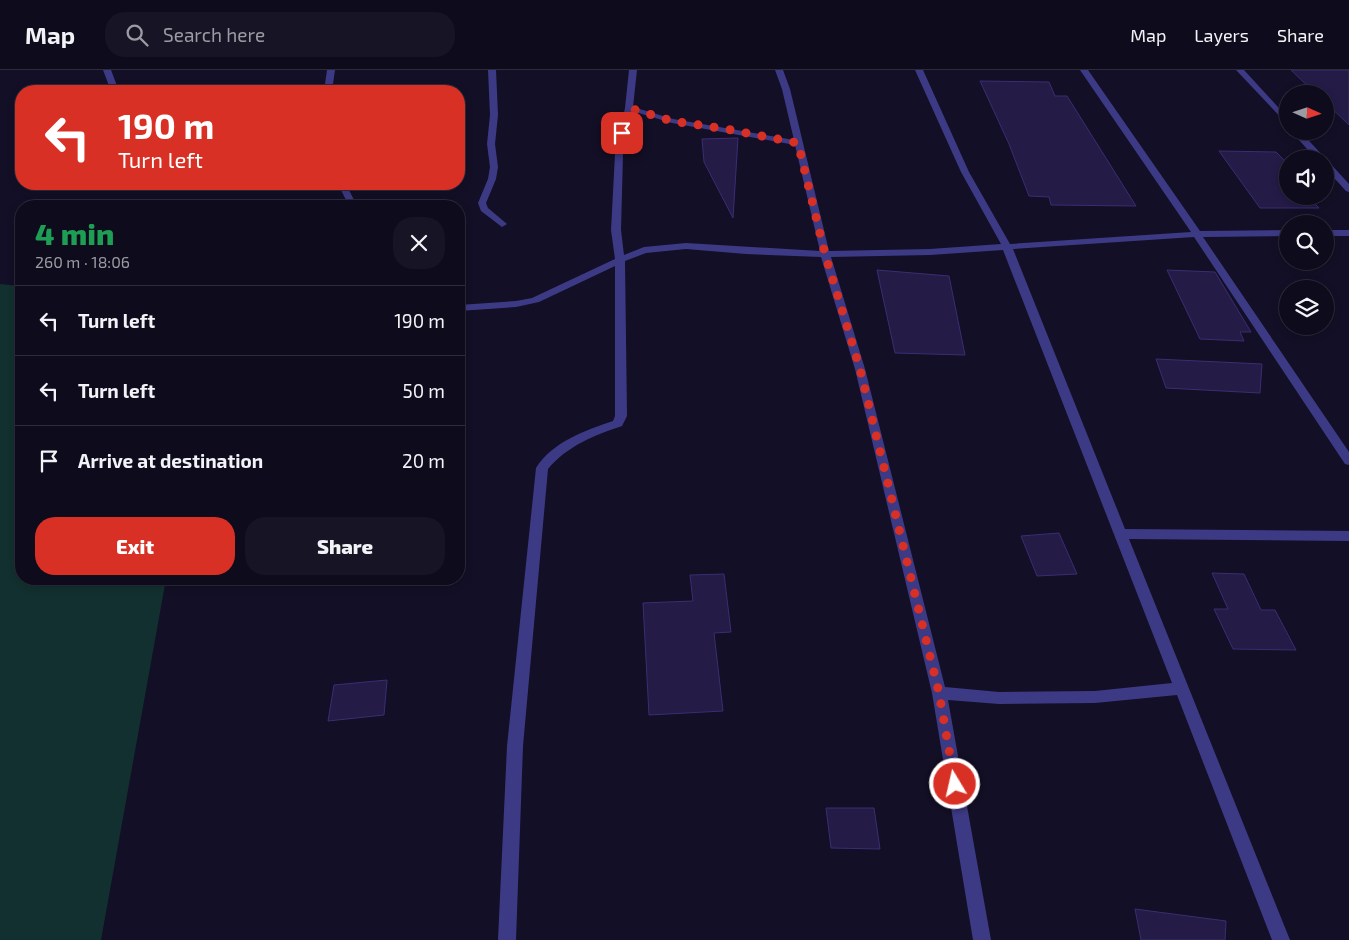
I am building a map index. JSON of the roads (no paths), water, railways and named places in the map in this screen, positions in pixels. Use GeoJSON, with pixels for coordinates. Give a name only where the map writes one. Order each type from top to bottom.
{"type":"FeatureCollection","features":[{"type":"Feature","properties":{"kind":"street"},"geometry":{"type":"LineString","coordinates":[[107,70],[112,85]]}},
{"type":"Feature","properties":{"kind":"street"},"geometry":{"type":"LineString","coordinates":[[329,85],[331,70]]}},
{"type":"Feature","properties":{"kind":"street"},"geometry":{"type":"LineString","coordinates":[[492,70],[494,115],[491,144],[494,166],[492,179],[482,203],[484,209],[502,224]]}},
{"type":"Feature","properties":{"kind":"street"},"geometry":{"type":"LineString","coordinates":[[507,940],[514,746],[540,477],[542,468],[549,458],[558,451],[602,428],[618,423],[621,416],[620,260],[616,230],[619,154],[629,108],[633,70]]}},
{"type":"Feature","properties":{"kind":"street"},"geometry":{"type":"LineString","coordinates":[[779,70],[786,89],[825,254],[860,369],[939,693],[982,940]]}},
{"type":"Feature","properties":{"kind":"street"},"geometry":{"type":"LineString","coordinates":[[919,70],[965,172],[1007,247],[1281,940]]}},
{"type":"Feature","properties":{"kind":"street"},"geometry":{"type":"LineString","coordinates":[[1084,70],[1197,234],[1349,461]]}},
{"type":"Feature","properties":{"kind":"street"},"geometry":{"type":"LineString","coordinates":[[1240,70],[1279,113]]}},
{"type":"Feature","properties":{"kind":"street"},"geometry":{"type":"LineString","coordinates":[[629,108],[672,121],[798,143]]}},
{"type":"Feature","properties":{"kind":"street"},"geometry":{"type":"LineString","coordinates":[[1303,140],[1313,150]]}},
{"type":"Feature","properties":{"kind":"street"},"geometry":{"type":"LineString","coordinates":[[1334,173],[1349,189]]}},
{"type":"Feature","properties":{"kind":"street"},"geometry":{"type":"LineString","coordinates":[[1334,233],[1349,233]]}},
{"type":"Feature","properties":{"kind":"street"},"geometry":{"type":"LineString","coordinates":[[465,308],[516,304],[535,300],[644,250],[686,246],[746,251],[825,254],[930,252],[1197,234],[1279,234]]}},
{"type":"Feature","properties":{"kind":"street"},"geometry":{"type":"LineString","coordinates":[[1120,534],[1349,536]]}},
{"type":"Feature","properties":{"kind":"street"},"geometry":{"type":"LineString","coordinates":[[939,693],[999,698],[1095,697],[1182,688]]}}]}
